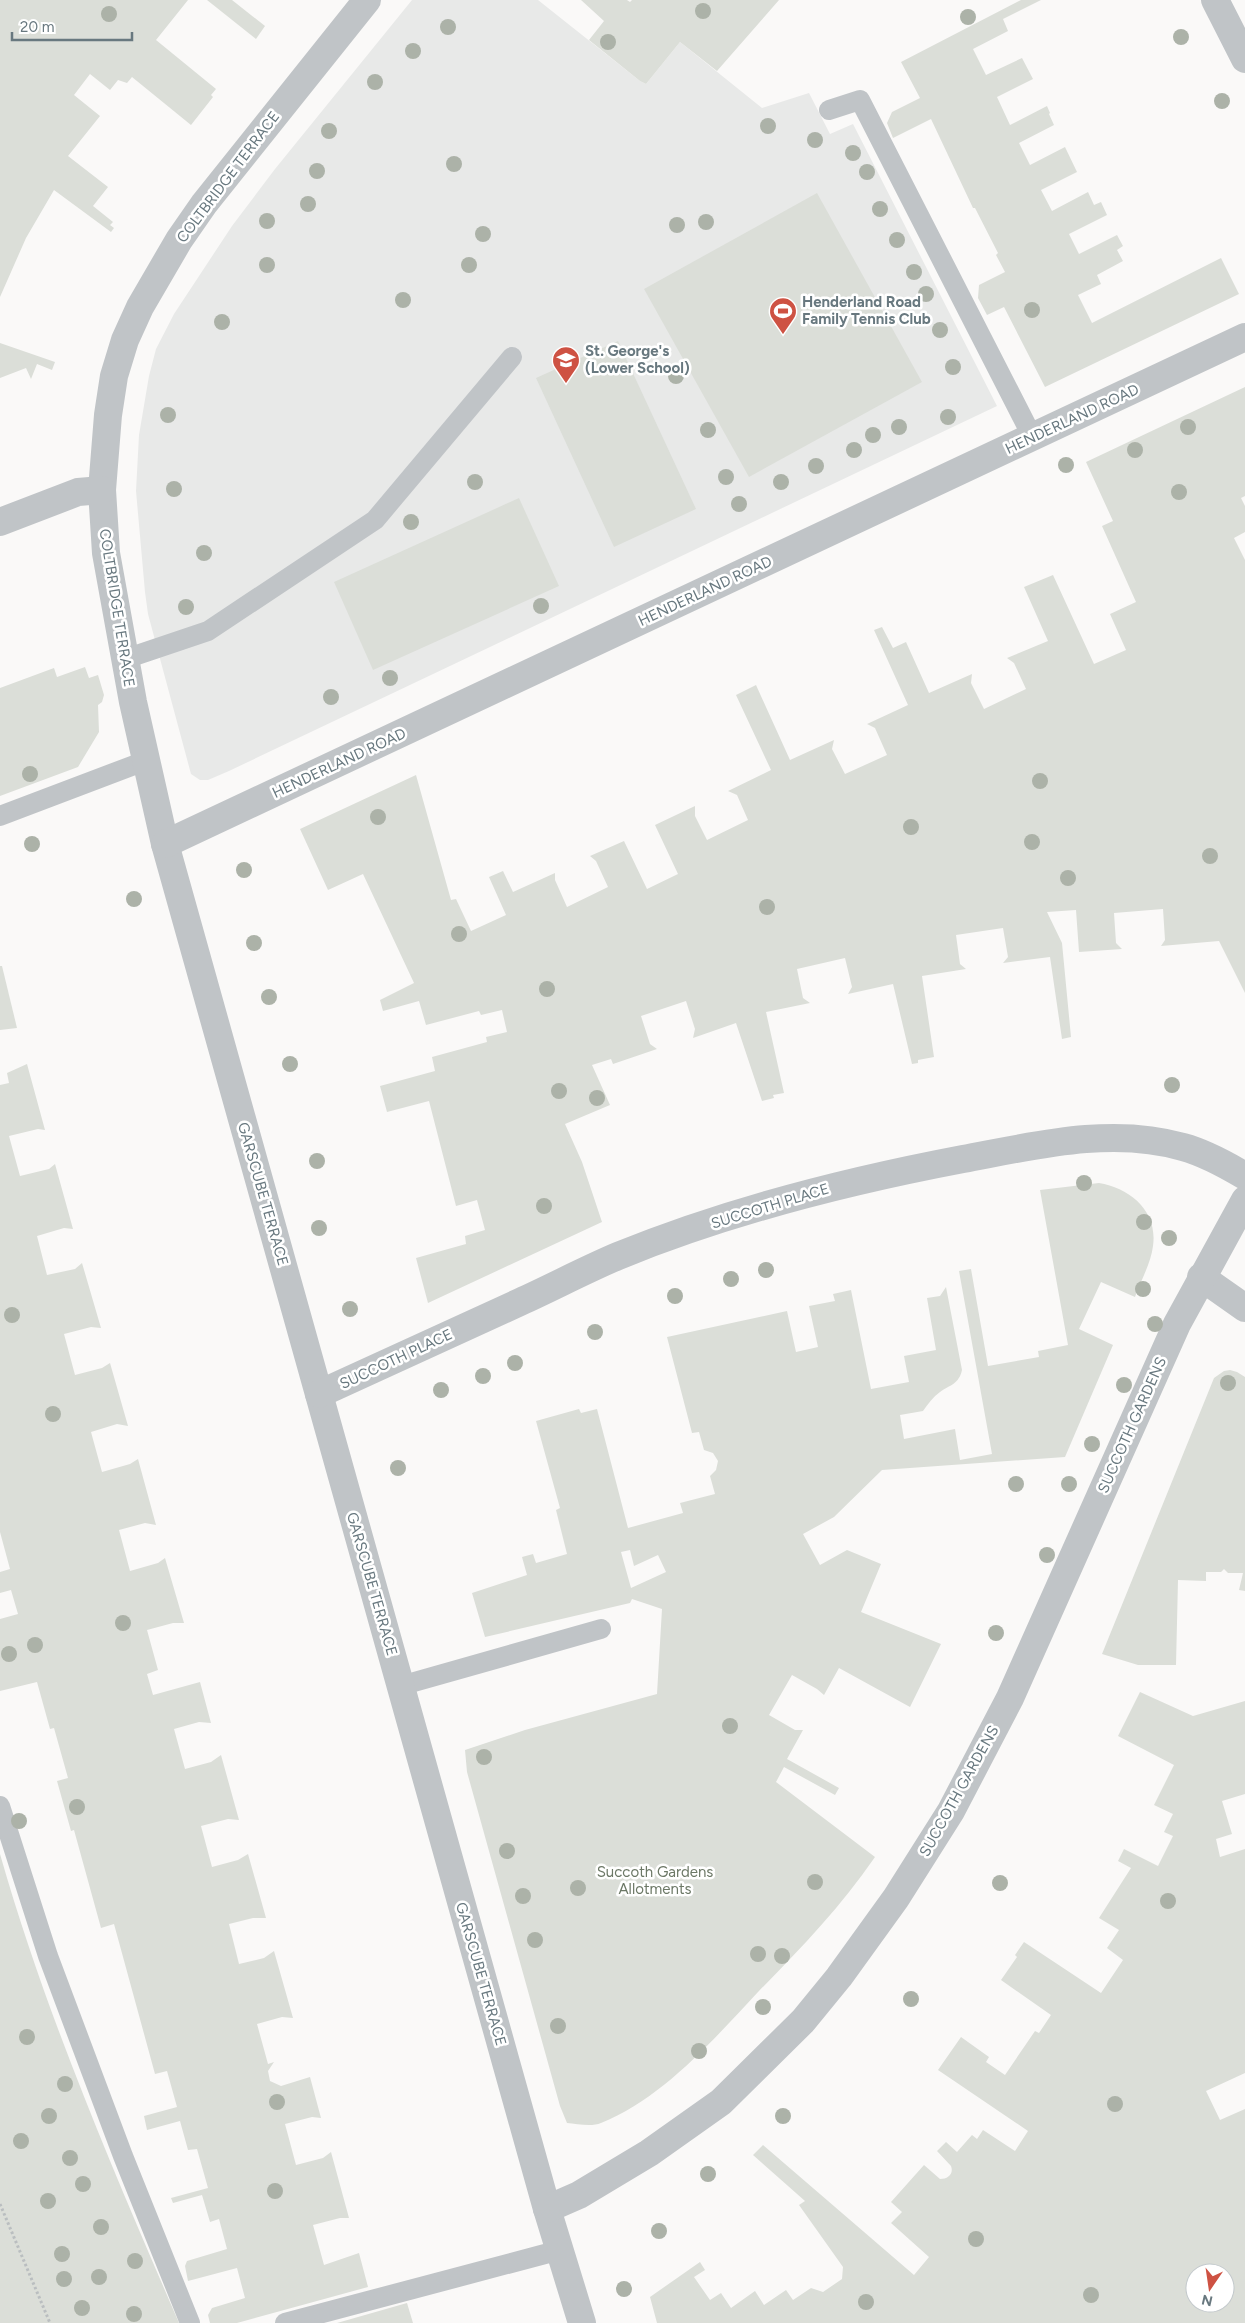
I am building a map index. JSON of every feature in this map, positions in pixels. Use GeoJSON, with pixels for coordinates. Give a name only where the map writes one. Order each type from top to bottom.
{"type":"FeatureCollection","features":[{"type":"Feature","properties":{"kind":"street","name":"COLTBRIDGE TERRACE"},"geometry":{"type":"LineString","coordinates":[[165,844],[124,659],[106,553],[102,490],[108,415],[114,376],[125,340],[140,307],[178,240],[204,204],[367,0]]}},
{"type":"Feature","properties":{"kind":"street"},"geometry":{"type":"LineString","coordinates":[[1215,0],[1245,59]]}},
{"type":"Feature","properties":{"kind":"street","name":"HENDERLAND ROAD"},"geometry":{"type":"LineString","coordinates":[[165,844],[1245,338]]}},
{"type":"Feature","properties":{"kind":"street"},"geometry":{"type":"LineString","coordinates":[[0,522],[78,492],[102,490]]}},
{"type":"Feature","properties":{"kind":"street","name":"GARSCUBE TERRACE"},"geometry":{"type":"LineString","coordinates":[[165,844],[547,2209],[582,2323]]}},
{"type":"Feature","properties":{"kind":"street","name":"SUCCOTH PLACE"},"geometry":{"type":"LineString","coordinates":[[319,1394],[620,1256],[745,1212],[869,1178],[1008,1151],[1114,1138],[1158,1142],[1183,1147],[1206,1155],[1245,1176]]}},
{"type":"Feature","properties":{"kind":"street","name":"SUCCOTH GARDENS"},"geometry":{"type":"LineString","coordinates":[[547,2209],[579,2195],[649,2153],[721,2102],[803,2022],[839,1977],[896,1898],[951,1811],[1010,1698],[1150,1387],[1162,1355],[1201,1277],[1245,1200]]}},
{"type":"Feature","properties":{"kind":"street"},"geometry":{"type":"LineString","coordinates":[[1201,1277],[1245,1308]]}},
{"type":"Feature","properties":{"kind":"lane"},"geometry":{"type":"LineString","coordinates":[[828,110],[860,100],[1033,438]]}},
{"type":"Feature","properties":{"kind":"lane"},"geometry":{"type":"LineString","coordinates":[[124,659],[208,631],[375,520],[512,356]]}},
{"type":"Feature","properties":{"kind":"lane"},"geometry":{"type":"LineString","coordinates":[[0,816],[146,761]]}},
{"type":"Feature","properties":{"kind":"lane"},"geometry":{"type":"LineString","coordinates":[[400,1686],[601,1629]]}},
{"type":"Feature","properties":{"kind":"lane"},"geometry":{"type":"LineString","coordinates":[[0,1806],[48,1956],[123,2156],[190,2323]]}},
{"type":"Feature","properties":{"kind":"lane"},"geometry":{"type":"LineString","coordinates":[[285,2323],[560,2250]]}},
{"type":"Feature","properties":{"kind":"path"},"geometry":{"type":"LineString","coordinates":[[0,2204],[50,2323]]}},
{"type":"Feature","properties":{"kind":"shaded area","name":"St. George's (Lower School)"},"geometry":{"type":"Polygon","coordinates":[[[412,0],[538,0],[646,84],[680,42],[762,108],[809,93],[830,134],[853,124],[997,406],[229,771],[208,780],[200,780],[191,774],[148,614],[145,592],[136,491],[139,435],[149,376],[156,349],[174,314],[232,226],[275,169],[412,0]]]}},
{"type":"Feature","properties":{"kind":"green space"},"geometry":{"type":"Polygon","coordinates":[[[0,0],[188,0],[156,40],[216,89],[211,95],[213,97],[191,125],[132,77],[127,83],[118,80],[110,90],[90,74],[74,95],[100,116],[68,156],[108,187],[93,206],[113,222],[110,225],[114,228],[111,232],[54,190],[26,238],[0,297],[0,0]]]}},
{"type":"Feature","properties":{"kind":"green space"},"geometry":{"type":"Polygon","coordinates":[[[207,0],[232,0],[265,26],[256,39],[207,0]]]}},
{"type":"Feature","properties":{"kind":"green space"},"geometry":{"type":"Polygon","coordinates":[[[581,0],[627,0],[630,2],[632,0],[779,0],[717,71],[680,42],[646,84],[589,40],[604,21],[581,0]]]}},
{"type":"Feature","properties":{"kind":"green space"},"geometry":{"type":"Polygon","coordinates":[[[1021,0],[1041,0],[1003,19],[1008,31],[973,49],[986,75],[1022,58],[1033,79],[997,97],[1010,125],[1047,106],[1054,125],[1019,143],[1030,165],[1065,147],[1077,172],[1041,190],[1052,211],[1088,192],[1094,205],[1101,202],[1107,215],[1069,234],[1079,254],[1117,235],[1123,246],[1117,250],[1123,261],[1097,275],[1101,284],[1078,295],[1092,323],[1221,258],[1239,294],[1045,387],[1004,307],[987,315],[978,298],[979,285],[1005,272],[996,255],[998,253],[975,208],[973,208],[931,119],[893,138],[887,123],[892,112],[920,98],[901,62],[1021,0]]]}},
{"type":"Feature","properties":{"kind":"green space","name":"Henderland Road Family Tennis Club"},"geometry":{"type":"Polygon","coordinates":[[[817,193],[922,382],[749,477],[644,289],[817,193]]]}},
{"type":"Feature","properties":{"kind":"green space"},"geometry":{"type":"Polygon","coordinates":[[[618,341],[696,509],[614,547],[536,378],[618,341]]]}},
{"type":"Feature","properties":{"kind":"green space"},"geometry":{"type":"Polygon","coordinates":[[[0,343],[55,362],[52,370],[37,364],[31,379],[26,368],[0,378],[0,343]]]}},
{"type":"Feature","properties":{"kind":"green space"},"geometry":{"type":"Polygon","coordinates":[[[1245,387],[1245,496],[1241,498],[1245,506],[1245,532],[1234,538],[1245,560],[1245,993],[1219,941],[1161,946],[1165,940],[1163,909],[1114,913],[1116,943],[1122,949],[1079,952],[1076,910],[1047,912],[1062,943],[1071,1037],[1062,1039],[1050,957],[1003,963],[1008,957],[1003,928],[956,935],[960,964],[966,969],[922,976],[934,1057],[918,1060],[918,1063],[912,1064],[893,984],[848,994],[852,987],[845,958],[797,969],[803,998],[810,1003],[766,1012],[784,1093],[773,1095],[774,1098],[762,1101],[736,1023],[693,1038],[695,1029],[686,1001],[641,1016],[650,1044],[657,1049],[613,1064],[611,1059],[592,1065],[610,1105],[565,1124],[582,1162],[602,1222],[428,1303],[416,1258],[466,1244],[465,1236],[485,1230],[477,1200],[456,1206],[429,1101],[387,1112],[380,1086],[435,1071],[432,1057],[487,1042],[486,1037],[507,1032],[502,1010],[481,1015],[479,1011],[426,1025],[419,1001],[383,1011],[380,1000],[414,983],[363,874],[328,890],[300,829],[416,775],[451,900],[456,899],[471,931],[506,915],[489,877],[503,871],[513,892],[555,873],[555,880],[567,907],[608,887],[596,861],[590,856],[624,841],[647,889],[678,874],[655,825],[695,806],[695,816],[707,840],[748,820],[737,795],[728,791],[771,770],[736,695],[756,685],[790,760],[834,740],[832,749],[845,774],[887,755],[875,728],[867,724],[908,705],[874,630],[882,627],[893,648],[906,642],[929,693],[972,674],[971,683],[984,709],[1026,689],[1014,663],[1007,658],[1048,641],[1024,587],[1053,575],[1094,664],[1126,650],[1110,614],[1136,602],[1102,526],[1113,521],[1086,462],[1245,387]]]}},
{"type":"Feature","properties":{"kind":"green space"},"geometry":{"type":"Polygon","coordinates":[[[519,498],[559,586],[373,670],[334,582],[519,498]]]}},
{"type":"Feature","properties":{"kind":"green space"},"geometry":{"type":"Polygon","coordinates":[[[85,667],[89,678],[98,675],[104,695],[102,702],[98,705],[99,732],[78,767],[0,796],[0,688],[54,668],[57,677],[85,667]]]}},
{"type":"Feature","properties":{"kind":"green space"},"geometry":{"type":"Polygon","coordinates":[[[0,966],[2,966],[17,1028],[0,1030],[0,966]]]}},
{"type":"Feature","properties":{"kind":"green space"},"geometry":{"type":"Polygon","coordinates":[[[27,1064],[45,1130],[38,1129],[9,1136],[20,1176],[49,1169],[55,1164],[73,1229],[64,1228],[37,1236],[47,1275],[75,1269],[82,1263],[101,1328],[91,1327],[64,1334],[75,1375],[102,1368],[110,1363],[128,1426],[117,1424],[91,1432],[102,1472],[130,1464],[138,1459],[156,1525],[145,1523],[119,1530],[130,1571],[158,1563],[165,1558],[184,1623],[173,1623],[147,1630],[158,1670],[147,1674],[153,1695],[200,1682],[211,1723],[199,1722],[174,1729],[185,1769],[211,1762],[221,1755],[239,1820],[228,1819],[201,1826],[212,1867],[238,1860],[248,1854],[266,1918],[253,1918],[229,1924],[239,1964],[264,1958],[274,1951],[293,2018],[282,2017],[257,2024],[268,2064],[274,2062],[268,2071],[270,2081],[281,2086],[310,2077],[321,2118],[312,2117],[285,2124],[296,2165],[323,2158],[331,2152],[349,2218],[340,2218],[313,2225],[324,2265],[359,2253],[368,2287],[237,2323],[210,2323],[208,2315],[212,2308],[245,2298],[237,2268],[188,2281],[185,2266],[187,2261],[227,2249],[219,2219],[210,2222],[202,2195],[173,2203],[171,2198],[208,2188],[197,2149],[188,2150],[180,2121],[147,2130],[144,2116],[177,2107],[167,2071],[155,2074],[114,1924],[101,1928],[74,1830],[71,1831],[57,1781],[68,1778],[54,1728],[50,1729],[37,1682],[0,1691],[0,1619],[18,1614],[11,1590],[0,1593],[0,1572],[10,1569],[0,1532],[0,1085],[9,1083],[7,1073],[27,1064]]]}},
{"type":"Feature","properties":{"kind":"green space","name":"Succoth Gardens Allotments"},"geometry":{"type":"Polygon","coordinates":[[[1099,1183],[1121,1190],[1140,1203],[1151,1222],[1153,1233],[1150,1259],[1135,1297],[1101,1282],[1079,1329],[1113,1345],[1065,1457],[882,1470],[834,1517],[803,1534],[820,1565],[847,1550],[881,1564],[861,1612],[941,1644],[910,1707],[839,1668],[824,1695],[792,1675],[769,1715],[795,1730],[803,1730],[787,1759],[839,1788],[835,1795],[784,1767],[776,1782],[875,1857],[834,1911],[686,2066],[645,2099],[601,2123],[589,2125],[567,2123],[560,2106],[467,1772],[465,1750],[525,1730],[657,1694],[662,1609],[632,1599],[630,1603],[485,1637],[472,1593],[527,1575],[522,1557],[533,1554],[536,1563],[567,1554],[556,1510],[560,1508],[536,1421],[579,1409],[581,1413],[597,1409],[628,1528],[683,1513],[680,1503],[715,1494],[710,1476],[716,1470],[718,1461],[713,1453],[704,1450],[699,1432],[692,1433],[667,1337],[787,1311],[796,1352],[818,1347],[809,1306],[835,1301],[833,1294],[851,1290],[871,1389],[909,1382],[904,1356],[936,1350],[927,1298],[940,1296],[946,1287],[962,1370],[961,1375],[954,1384],[937,1394],[923,1411],[900,1415],[904,1439],[955,1429],[960,1460],[992,1454],[959,1271],[971,1269],[988,1366],[1039,1357],[1038,1351],[1068,1345],[1040,1190],[1099,1183]],[[630,1550],[621,1552],[631,1588],[666,1572],[658,1555],[634,1566],[630,1550]]]}},
{"type":"Feature","properties":{"kind":"green space"},"geometry":{"type":"Polygon","coordinates":[[[1230,1370],[1245,1377],[1245,1591],[1239,1590],[1243,1573],[1228,1573],[1224,1569],[1221,1572],[1206,1572],[1206,1581],[1178,1580],[1176,1665],[1138,1665],[1102,1654],[1214,1378],[1224,1371],[1230,1370]]]}},
{"type":"Feature","properties":{"kind":"green space"},"geometry":{"type":"Polygon","coordinates":[[[1140,1692],[1193,1716],[1245,1701],[1245,1794],[1222,1801],[1232,1834],[1216,1839],[1220,1857],[1245,1849],[1245,2073],[1206,2091],[1220,2120],[1245,2109],[1245,2323],[657,2323],[650,2297],[700,2262],[705,2270],[694,2277],[710,2300],[721,2293],[731,2308],[755,2291],[764,2305],[786,2290],[793,2300],[811,2288],[823,2292],[842,2279],[843,2267],[799,2205],[805,2201],[753,2155],[763,2145],[914,2275],[929,2257],[891,2223],[902,2212],[891,2202],[924,2165],[940,2179],[950,2176],[951,2166],[937,2151],[946,2142],[957,2152],[972,2135],[977,2139],[983,2130],[1015,2151],[1028,2131],[938,2070],[961,2037],[989,2057],[986,2062],[1005,2075],[1035,2031],[1039,2033],[1051,2015],[1001,1980],[1017,1957],[1015,1955],[1024,1942],[1101,1993],[1123,1960],[1107,1948],[1119,1930],[1099,1918],[1131,1868],[1118,1861],[1124,1849],[1158,1866],[1173,1836],[1164,1832],[1173,1814],[1154,1805],[1174,1765],[1118,1736],[1140,1692]]]}},
{"type":"Feature","properties":{"kind":"green space"},"geometry":{"type":"Polygon","coordinates":[[[0,1854],[18,1914],[59,2033],[105,2150],[179,2323],[0,2323],[0,1854]]]}},
{"type":"Feature","properties":{"kind":"green space"},"geometry":{"type":"Polygon","coordinates":[[[407,2303],[413,2323],[337,2323],[407,2303]]]}},
{"type":"Feature","properties":{"kind":"place","name":"Henderland Road Family Tennis Club"},"geometry":{"type":"Point","coordinates":[783,335]}},
{"type":"Feature","properties":{"kind":"place","name":"St. George's (Lower School)"},"geometry":{"type":"Point","coordinates":[566,384]}}]}
